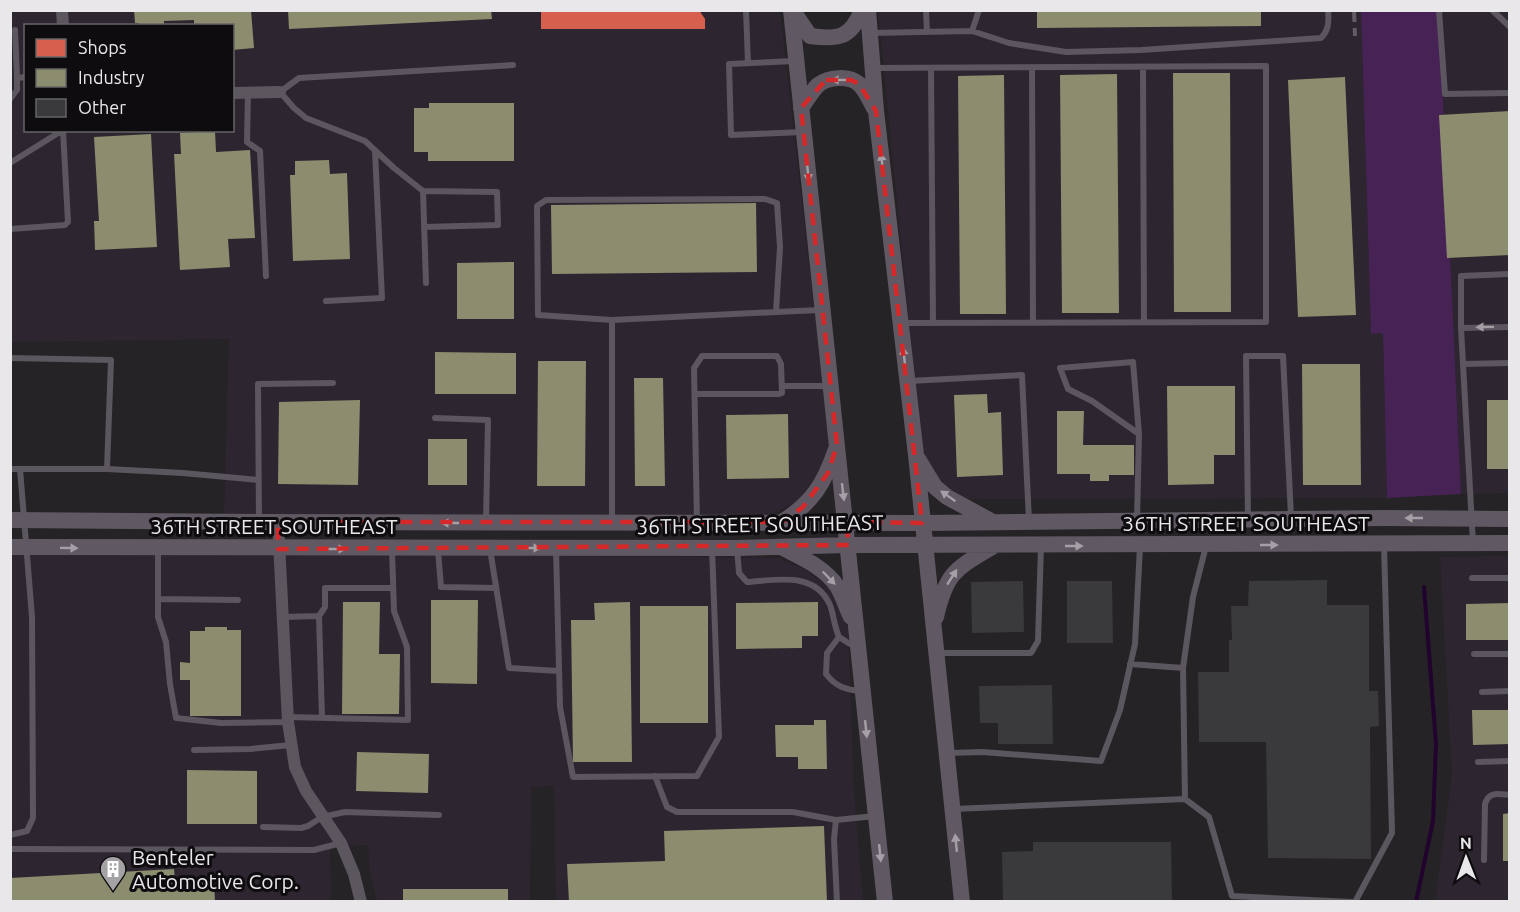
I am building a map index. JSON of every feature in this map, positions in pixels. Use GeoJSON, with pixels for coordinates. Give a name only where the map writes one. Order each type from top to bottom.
{"type":"FeatureCollection","features":[{"type":"Feature","properties":{"kind":"street"},"geometry":{"type":"LineString","coordinates":[[792,10],[810,36],[828,39],[843,36],[856,25],[862,10]]}},
{"type":"Feature","properties":{"kind":"street"},"geometry":{"type":"LineString","coordinates":[[792,10],[885,902]]}},
{"type":"Feature","properties":{"kind":"street"},"geometry":{"type":"LineString","coordinates":[[868,10],[876,111],[916,455],[962,902]]}},
{"type":"Feature","properties":{"kind":"street"},"geometry":{"type":"LineString","coordinates":[[801,108],[817,86],[826,80],[840,78],[860,84],[876,111]]}},
{"type":"Feature","properties":{"kind":"street"},"geometry":{"type":"LineString","coordinates":[[234,93],[280,92]]}},
{"type":"Feature","properties":{"kind":"street"},"geometry":{"type":"LineString","coordinates":[[782,522],[800,511],[815,496],[828,473],[837,446]]}},
{"type":"Feature","properties":{"kind":"street"},"geometry":{"type":"LineString","coordinates":[[916,455],[935,487],[947,497],[993,522]]}},
{"type":"Feature","properties":{"kind":"street","name":"36TH STREET SOUTHEAST"},"geometry":{"type":"LineString","coordinates":[[17,520],[612,524],[1509,519]]}},
{"type":"Feature","properties":{"kind":"street"},"geometry":{"type":"LineString","coordinates":[[278,522],[288,720],[295,767],[306,791],[341,843],[354,874],[361,902]]}},
{"type":"Feature","properties":{"kind":"street","name":"36TH STREET SOUTHEAST"},"geometry":{"type":"LineString","coordinates":[[19,547],[158,549],[782,548],[849,545],[1140,546],[1509,543]]}},
{"type":"Feature","properties":{"kind":"street"},"geometry":{"type":"LineString","coordinates":[[934,626],[941,597],[959,566],[994,546]]}},
{"type":"Feature","properties":{"kind":"street"},"geometry":{"type":"LineString","coordinates":[[782,548],[816,565],[836,586],[856,635]]}},
{"type":"Feature","properties":{"kind":"street"},"geometry":{"type":"LineString","coordinates":[[950,902],[959,869]]}},
{"type":"Feature","properties":{"kind":"street"},"geometry":{"type":"LineString","coordinates":[[883,882],[892,902]]}},
{"type":"Feature","properties":{"kind":"lane"},"geometry":{"type":"LineString","coordinates":[[746,10],[748,63]]}},
{"type":"Feature","properties":{"kind":"lane"},"geometry":{"type":"LineString","coordinates":[[926,10],[927,32]]}},
{"type":"Feature","properties":{"kind":"lane"},"geometry":{"type":"LineString","coordinates":[[972,31],[979,10]]}},
{"type":"Feature","properties":{"kind":"lane"},"geometry":{"type":"LineString","coordinates":[[870,33],[972,31],[1009,43],[1066,52],[1141,50],[1321,39],[1326,33],[1329,22],[1328,10]]}},
{"type":"Feature","properties":{"kind":"lane"},"geometry":{"type":"LineString","coordinates":[[1439,10],[1445,94],[1509,93]]}},
{"type":"Feature","properties":{"kind":"lane"},"geometry":{"type":"LineString","coordinates":[[1492,10],[1509,27]]}},
{"type":"Feature","properties":{"kind":"lane"},"geometry":{"type":"LineString","coordinates":[[10,99],[17,90],[15,30]]}},
{"type":"Feature","properties":{"kind":"lane"},"geometry":{"type":"LineString","coordinates":[[796,61],[729,64],[731,135],[804,132]]}},
{"type":"Feature","properties":{"kind":"lane"},"geometry":{"type":"LineString","coordinates":[[424,227],[498,225],[497,192],[423,191],[365,141],[306,118],[280,92],[298,78],[513,65]]}},
{"type":"Feature","properties":{"kind":"lane"},"geometry":{"type":"LineString","coordinates":[[872,68],[1266,66],[1266,322],[900,323]]}},
{"type":"Feature","properties":{"kind":"lane"},"geometry":{"type":"LineString","coordinates":[[1143,67],[1144,323]]}},
{"type":"Feature","properties":{"kind":"lane"},"geometry":{"type":"LineString","coordinates":[[932,68],[933,323]]}},
{"type":"Feature","properties":{"kind":"lane"},"geometry":{"type":"LineString","coordinates":[[1032,68],[1033,323]]}},
{"type":"Feature","properties":{"kind":"lane"},"geometry":{"type":"LineString","coordinates":[[17,78],[24,77]]}},
{"type":"Feature","properties":{"kind":"lane"},"geometry":{"type":"LineString","coordinates":[[248,93],[247,141],[260,151],[266,276]]}},
{"type":"Feature","properties":{"kind":"lane"},"geometry":{"type":"LineString","coordinates":[[10,163],[60,132]]}},
{"type":"Feature","properties":{"kind":"lane"},"geometry":{"type":"LineString","coordinates":[[10,230],[65,225],[68,222],[63,132]]}},
{"type":"Feature","properties":{"kind":"lane"},"geometry":{"type":"LineString","coordinates":[[326,301],[382,298],[375,150]]}},
{"type":"Feature","properties":{"kind":"lane"},"geometry":{"type":"LineString","coordinates":[[423,191],[426,283]]}},
{"type":"Feature","properties":{"kind":"lane"},"geometry":{"type":"LineString","coordinates":[[776,312],[780,247],[777,203],[765,199],[546,200],[537,206],[537,315],[612,320],[822,310]]}},
{"type":"Feature","properties":{"kind":"lane"},"geometry":{"type":"LineString","coordinates":[[1473,544],[1461,328],[1461,276],[1509,274]]}},
{"type":"Feature","properties":{"kind":"lane"},"geometry":{"type":"LineString","coordinates":[[612,320],[612,524]]}},
{"type":"Feature","properties":{"kind":"lane"},"geometry":{"type":"LineString","coordinates":[[1461,328],[1509,327]]}},
{"type":"Feature","properties":{"kind":"lane"},"geometry":{"type":"LineString","coordinates":[[695,394],[782,393],[781,364],[777,356],[702,356],[694,368],[697,523]]}},
{"type":"Feature","properties":{"kind":"lane"},"geometry":{"type":"LineString","coordinates":[[1248,519],[1246,356],[1283,356],[1291,519]]}},
{"type":"Feature","properties":{"kind":"lane"},"geometry":{"type":"LineString","coordinates":[[10,358],[111,360],[107,469]]}},
{"type":"Feature","properties":{"kind":"lane"},"geometry":{"type":"LineString","coordinates":[[1137,520],[1139,434],[1133,362],[1060,368],[1068,389],[1092,401],[1139,434]]}},
{"type":"Feature","properties":{"kind":"lane"},"geometry":{"type":"LineString","coordinates":[[1463,364],[1509,363]]}},
{"type":"Feature","properties":{"kind":"lane"},"geometry":{"type":"LineString","coordinates":[[907,381],[1022,375],[1029,522]]}},
{"type":"Feature","properties":{"kind":"lane"},"geometry":{"type":"LineString","coordinates":[[259,522],[258,384],[333,383]]}},
{"type":"Feature","properties":{"kind":"lane"},"geometry":{"type":"LineString","coordinates":[[782,387],[831,386]]}},
{"type":"Feature","properties":{"kind":"lane"},"geometry":{"type":"LineString","coordinates":[[435,418],[488,420],[486,523]]}},
{"type":"Feature","properties":{"kind":"lane"},"geometry":{"type":"LineString","coordinates":[[10,469],[183,472],[258,480]]}},
{"type":"Feature","properties":{"kind":"lane"},"geometry":{"type":"LineString","coordinates":[[10,835],[27,831],[33,818],[32,617],[19,547],[17,520],[20,469]]}},
{"type":"Feature","properties":{"kind":"lane"},"geometry":{"type":"LineString","coordinates":[[953,809],[1185,799],[1209,817],[1232,896],[1354,902],[1392,833],[1384,544]]}},
{"type":"Feature","properties":{"kind":"lane"},"geometry":{"type":"LineString","coordinates":[[1185,799],[1183,668],[1193,597],[1206,545]]}},
{"type":"Feature","properties":{"kind":"lane"},"geometry":{"type":"LineString","coordinates":[[937,653],[1031,653],[1038,641],[1041,546]]}},
{"type":"Feature","properties":{"kind":"lane"},"geometry":{"type":"LineString","coordinates":[[947,753],[982,752],[1101,761],[1120,710],[1135,644],[1140,546]]}},
{"type":"Feature","properties":{"kind":"lane"},"geometry":{"type":"LineString","coordinates":[[158,549],[158,617],[166,642],[176,718],[221,723],[322,718],[408,720],[407,646],[394,611],[392,548]]}},
{"type":"Feature","properties":{"kind":"lane"},"geometry":{"type":"LineString","coordinates":[[438,548],[441,587],[496,588]]}},
{"type":"Feature","properties":{"kind":"lane"},"geometry":{"type":"LineString","coordinates":[[490,548],[509,668],[559,671]]}},
{"type":"Feature","properties":{"kind":"lane"},"geometry":{"type":"LineString","coordinates":[[556,548],[560,708],[573,777],[697,776],[719,737],[712,548]]}},
{"type":"Feature","properties":{"kind":"lane"},"geometry":{"type":"LineString","coordinates":[[737,548],[739,573],[747,582],[788,579],[812,584],[821,592],[833,613],[839,637],[850,644],[856,635]]}},
{"type":"Feature","properties":{"kind":"lane"},"geometry":{"type":"LineString","coordinates":[[1472,578],[1509,578]]}},
{"type":"Feature","properties":{"kind":"lane"},"geometry":{"type":"LineString","coordinates":[[322,718],[319,616],[325,607],[325,588],[393,588]]}},
{"type":"Feature","properties":{"kind":"lane"},"geometry":{"type":"LineString","coordinates":[[159,599],[238,600]]}},
{"type":"Feature","properties":{"kind":"lane"},"geometry":{"type":"LineString","coordinates":[[282,617],[319,616]]}},
{"type":"Feature","properties":{"kind":"lane"},"geometry":{"type":"LineString","coordinates":[[839,637],[826,653],[826,674],[840,687],[862,691]]}},
{"type":"Feature","properties":{"kind":"lane"},"geometry":{"type":"LineString","coordinates":[[1474,654],[1509,654]]}},
{"type":"Feature","properties":{"kind":"lane"},"geometry":{"type":"LineString","coordinates":[[1130,664],[1183,668]]}},
{"type":"Feature","properties":{"kind":"lane"},"geometry":{"type":"LineString","coordinates":[[1482,692],[1509,691]]}},
{"type":"Feature","properties":{"kind":"lane"},"geometry":{"type":"LineString","coordinates":[[194,750],[260,749],[291,745]]}},
{"type":"Feature","properties":{"kind":"lane"},"geometry":{"type":"LineString","coordinates":[[1478,762],[1509,761]]}},
{"type":"Feature","properties":{"kind":"lane"},"geometry":{"type":"LineString","coordinates":[[655,776],[668,807],[677,812],[793,812],[836,820],[875,816]]}},
{"type":"Feature","properties":{"kind":"lane"},"geometry":{"type":"LineString","coordinates":[[1484,860],[1487,797],[1497,794],[1509,795]]}},
{"type":"Feature","properties":{"kind":"lane"},"geometry":{"type":"LineString","coordinates":[[263,827],[301,828],[322,817],[345,813],[439,814]]}},
{"type":"Feature","properties":{"kind":"lane"},"geometry":{"type":"LineString","coordinates":[[836,820],[834,839],[837,902]]}},
{"type":"Feature","properties":{"kind":"lane"},"geometry":{"type":"LineString","coordinates":[[10,849],[314,850],[341,843]]}},
{"type":"Feature","properties":{"kind":"highlighted area"},"geometry":{"type":"Polygon","coordinates":[[[826,80],[851,80],[859,84],[876,111],[922,523],[846,522],[849,545],[278,549],[278,522],[782,522],[803,507],[828,473],[837,445],[801,108],[826,80]]]}},
{"type":"Feature","properties":{"kind":"shaded area"},"geometry":{"type":"Polygon","coordinates":[[[10,11],[780,11],[830,448],[823,465],[802,499],[772,514],[224,514],[229,339],[11,342],[10,11]]]}},
{"type":"Feature","properties":{"kind":"shaded area"},"geometry":{"type":"Polygon","coordinates":[[[878,11],[1361,11],[1371,334],[1383,333],[1387,498],[967,499],[945,489],[922,451],[878,11]]]}},
{"type":"Feature","properties":{"kind":"shaded area"},"geometry":{"type":"Polygon","coordinates":[[[1361,11],[1439,11],[1461,494],[1387,498],[1383,333],[1371,334],[1361,11]]]}},
{"type":"Feature","properties":{"kind":"shaded area"},"geometry":{"type":"Polygon","coordinates":[[[1439,11],[1509,11],[1509,493],[1461,494],[1439,11]]]}},
{"type":"Feature","properties":{"kind":"shaded area"},"geometry":{"type":"Polygon","coordinates":[[[11,551],[778,558],[804,569],[830,589],[848,629],[854,794],[863,901],[556,901],[554,786],[531,787],[530,901],[377,901],[370,873],[368,845],[330,846],[331,901],[11,902],[11,551]]]}},
{"type":"Feature","properties":{"kind":"shaded area"},"geometry":{"type":"Polygon","coordinates":[[[1509,556],[1509,901],[1435,902],[1452,775],[1440,557],[1509,556]]]}},
{"type":"Feature","properties":{"kind":"building: Shops"},"geometry":{"type":"Polygon","coordinates":[[[541,10],[699,10],[705,19],[705,29],[541,29],[541,10]]]}},
{"type":"Feature","properties":{"kind":"building: Industry"},"geometry":{"type":"Polygon","coordinates":[[[134,10],[251,10],[254,48],[234,50],[234,24],[194,24],[194,20],[164,21],[164,24],[135,23],[134,10]]]}},
{"type":"Feature","properties":{"kind":"building: Industry"},"geometry":{"type":"Polygon","coordinates":[[[288,10],[491,10],[492,19],[289,29],[288,10]]]}},
{"type":"Feature","properties":{"kind":"building: Industry"},"geometry":{"type":"Polygon","coordinates":[[[1037,10],[1261,10],[1261,26],[1037,28],[1037,10]]]}},
{"type":"Feature","properties":{"kind":"building: Industry"},"geometry":{"type":"Polygon","coordinates":[[[1173,73],[1230,73],[1231,312],[1174,312],[1173,73]]]}},
{"type":"Feature","properties":{"kind":"building: Industry"},"geometry":{"type":"Polygon","coordinates":[[[1117,74],[1119,313],[1062,313],[1060,75],[1117,74]]]}},
{"type":"Feature","properties":{"kind":"building: Industry"},"geometry":{"type":"Polygon","coordinates":[[[1004,75],[1006,314],[960,314],[958,76],[1004,75]]]}},
{"type":"Feature","properties":{"kind":"building: Industry"},"geometry":{"type":"Polygon","coordinates":[[[1345,77],[1356,315],[1298,317],[1288,80],[1345,77]]]}},
{"type":"Feature","properties":{"kind":"building: Industry"},"geometry":{"type":"Polygon","coordinates":[[[429,103],[514,103],[514,161],[428,161],[428,152],[414,152],[414,108],[429,108],[429,103]]]}},
{"type":"Feature","properties":{"kind":"building: Industry"},"geometry":{"type":"Polygon","coordinates":[[[1510,111],[1510,255],[1447,258],[1439,115],[1510,111]]]}},
{"type":"Feature","properties":{"kind":"building: Industry"},"geometry":{"type":"Polygon","coordinates":[[[215,132],[216,152],[250,150],[255,238],[228,239],[230,267],[180,270],[174,154],[181,154],[180,133],[215,132]]]}},
{"type":"Feature","properties":{"kind":"building: Industry"},"geometry":{"type":"Polygon","coordinates":[[[151,134],[157,247],[95,250],[94,221],[99,221],[94,137],[151,134]]]}},
{"type":"Feature","properties":{"kind":"building: Industry"},"geometry":{"type":"Polygon","coordinates":[[[329,160],[330,174],[347,173],[350,259],[293,261],[290,175],[295,175],[295,161],[329,160]]]}},
{"type":"Feature","properties":{"kind":"building: Industry"},"geometry":{"type":"Polygon","coordinates":[[[756,203],[757,272],[552,274],[551,205],[756,203]]]}},
{"type":"Feature","properties":{"kind":"building: Industry"},"geometry":{"type":"Polygon","coordinates":[[[514,262],[514,319],[457,319],[457,263],[514,262]]]}},
{"type":"Feature","properties":{"kind":"building: Industry"},"geometry":{"type":"Polygon","coordinates":[[[435,352],[516,353],[516,394],[435,394],[435,352]]]}},
{"type":"Feature","properties":{"kind":"building: Industry"},"geometry":{"type":"Polygon","coordinates":[[[538,361],[586,361],[585,486],[537,486],[538,361]]]}},
{"type":"Feature","properties":{"kind":"building: Industry"},"geometry":{"type":"Polygon","coordinates":[[[1302,364],[1360,364],[1361,485],[1303,485],[1302,364]]]}},
{"type":"Feature","properties":{"kind":"building: Industry"},"geometry":{"type":"Polygon","coordinates":[[[634,378],[663,378],[665,486],[635,486],[634,378]]]}},
{"type":"Feature","properties":{"kind":"building: Industry"},"geometry":{"type":"Polygon","coordinates":[[[1167,386],[1235,386],[1235,455],[1214,455],[1214,484],[1168,485],[1167,386]]]}},
{"type":"Feature","properties":{"kind":"building: Industry"},"geometry":{"type":"Polygon","coordinates":[[[987,394],[988,413],[1001,412],[1003,475],[957,477],[954,395],[987,394]]]}},
{"type":"Feature","properties":{"kind":"building: Industry"},"geometry":{"type":"Polygon","coordinates":[[[360,400],[358,485],[278,484],[279,402],[360,400]]]}},
{"type":"Feature","properties":{"kind":"building: Industry"},"geometry":{"type":"Polygon","coordinates":[[[1487,400],[1510,400],[1510,469],[1487,469],[1487,400]]]}},
{"type":"Feature","properties":{"kind":"building: Industry"},"geometry":{"type":"Polygon","coordinates":[[[1057,411],[1084,411],[1083,445],[1134,445],[1134,475],[1109,475],[1109,481],[1090,481],[1090,474],[1057,474],[1057,411]]]}},
{"type":"Feature","properties":{"kind":"building: Industry"},"geometry":{"type":"Polygon","coordinates":[[[788,414],[789,478],[727,479],[726,415],[788,414]]]}},
{"type":"Feature","properties":{"kind":"building: Industry"},"geometry":{"type":"Polygon","coordinates":[[[428,439],[467,439],[467,485],[428,485],[428,439]]]}},
{"type":"Feature","properties":{"kind":"building: Industry"},"geometry":{"type":"Polygon","coordinates":[[[431,600],[478,600],[477,684],[431,683],[431,600]]]}},
{"type":"Feature","properties":{"kind":"building: Industry"},"geometry":{"type":"Polygon","coordinates":[[[343,602],[380,602],[379,654],[400,654],[399,714],[342,714],[343,602]]]}},
{"type":"Feature","properties":{"kind":"building: Industry"},"geometry":{"type":"Polygon","coordinates":[[[630,602],[632,762],[573,762],[571,620],[595,620],[594,603],[630,602]]]}},
{"type":"Feature","properties":{"kind":"building: Industry"},"geometry":{"type":"Polygon","coordinates":[[[818,602],[818,636],[802,636],[802,648],[736,649],[736,603],[818,602]]]}},
{"type":"Feature","properties":{"kind":"building: Industry"},"geometry":{"type":"Polygon","coordinates":[[[1510,603],[1510,640],[1466,640],[1466,604],[1510,603]]]}},
{"type":"Feature","properties":{"kind":"building: Industry"},"geometry":{"type":"Polygon","coordinates":[[[640,606],[708,606],[708,723],[640,723],[640,606]]]}},
{"type":"Feature","properties":{"kind":"building: Industry"},"geometry":{"type":"Polygon","coordinates":[[[205,627],[227,627],[227,630],[241,630],[241,716],[190,716],[190,680],[180,680],[180,662],[190,663],[190,631],[205,631],[205,627]]]}},
{"type":"Feature","properties":{"kind":"building: Industry"},"geometry":{"type":"Polygon","coordinates":[[[1472,710],[1510,710],[1510,744],[1473,745],[1472,710]]]}},
{"type":"Feature","properties":{"kind":"building: Industry"},"geometry":{"type":"Polygon","coordinates":[[[814,720],[826,720],[827,769],[798,769],[798,757],[776,757],[775,725],[814,725],[814,720]]]}},
{"type":"Feature","properties":{"kind":"building: Industry"},"geometry":{"type":"Polygon","coordinates":[[[357,752],[429,754],[428,793],[356,791],[357,752]]]}},
{"type":"Feature","properties":{"kind":"building: Industry"},"geometry":{"type":"Polygon","coordinates":[[[187,770],[257,771],[257,824],[187,824],[187,770]]]}},
{"type":"Feature","properties":{"kind":"building: Industry"},"geometry":{"type":"Polygon","coordinates":[[[1510,813],[1510,861],[1503,861],[1503,814],[1510,813]]]}},
{"type":"Feature","properties":{"kind":"building: Industry"},"geometry":{"type":"Polygon","coordinates":[[[824,826],[827,902],[569,902],[567,864],[665,861],[664,831],[824,826]]]}},
{"type":"Feature","properties":{"kind":"building: Industry","name":"Benteler Automotive Corp."},"geometry":{"type":"Polygon","coordinates":[[[174,869],[175,882],[214,879],[215,902],[10,902],[10,878],[174,869]]]}},
{"type":"Feature","properties":{"kind":"building: Industry"},"geometry":{"type":"Polygon","coordinates":[[[403,889],[508,889],[508,902],[403,902],[403,889]]]}},
{"type":"Feature","properties":{"kind":"building: Other"},"geometry":{"type":"Polygon","coordinates":[[[1327,580],[1327,605],[1369,605],[1369,691],[1378,691],[1379,726],[1370,727],[1371,859],[1268,858],[1266,742],[1199,742],[1198,672],[1229,672],[1229,640],[1232,640],[1231,606],[1248,606],[1249,581],[1327,580]]]}},
{"type":"Feature","properties":{"kind":"building: Other"},"geometry":{"type":"Polygon","coordinates":[[[1023,581],[1024,632],[972,633],[971,582],[1023,581]]]}},
{"type":"Feature","properties":{"kind":"building: Other"},"geometry":{"type":"Polygon","coordinates":[[[1067,581],[1112,581],[1113,643],[1067,643],[1067,581]]]}},
{"type":"Feature","properties":{"kind":"building: Other"},"geometry":{"type":"Polygon","coordinates":[[[1052,685],[1053,744],[998,744],[998,723],[980,723],[979,686],[1052,685]]]}},
{"type":"Feature","properties":{"kind":"building: Other"},"geometry":{"type":"Polygon","coordinates":[[[1033,842],[1171,842],[1172,902],[1003,902],[1002,852],[1033,851],[1033,842]]]}},
{"type":"Feature","properties":{"kind":"waterway"},"geometry":{"type":"LineString","coordinates":[[1416,902],[1433,821],[1436,744],[1424,587]]}},
{"type":"Feature","properties":{"kind":"railway"},"geometry":{"type":"LineString","coordinates":[[1354,10],[1355,36]]}},
{"type":"Feature","properties":{"kind":"place","name":"Benteler Automotive Corp."},"geometry":{"type":"Point","coordinates":[113,892]}}]}
